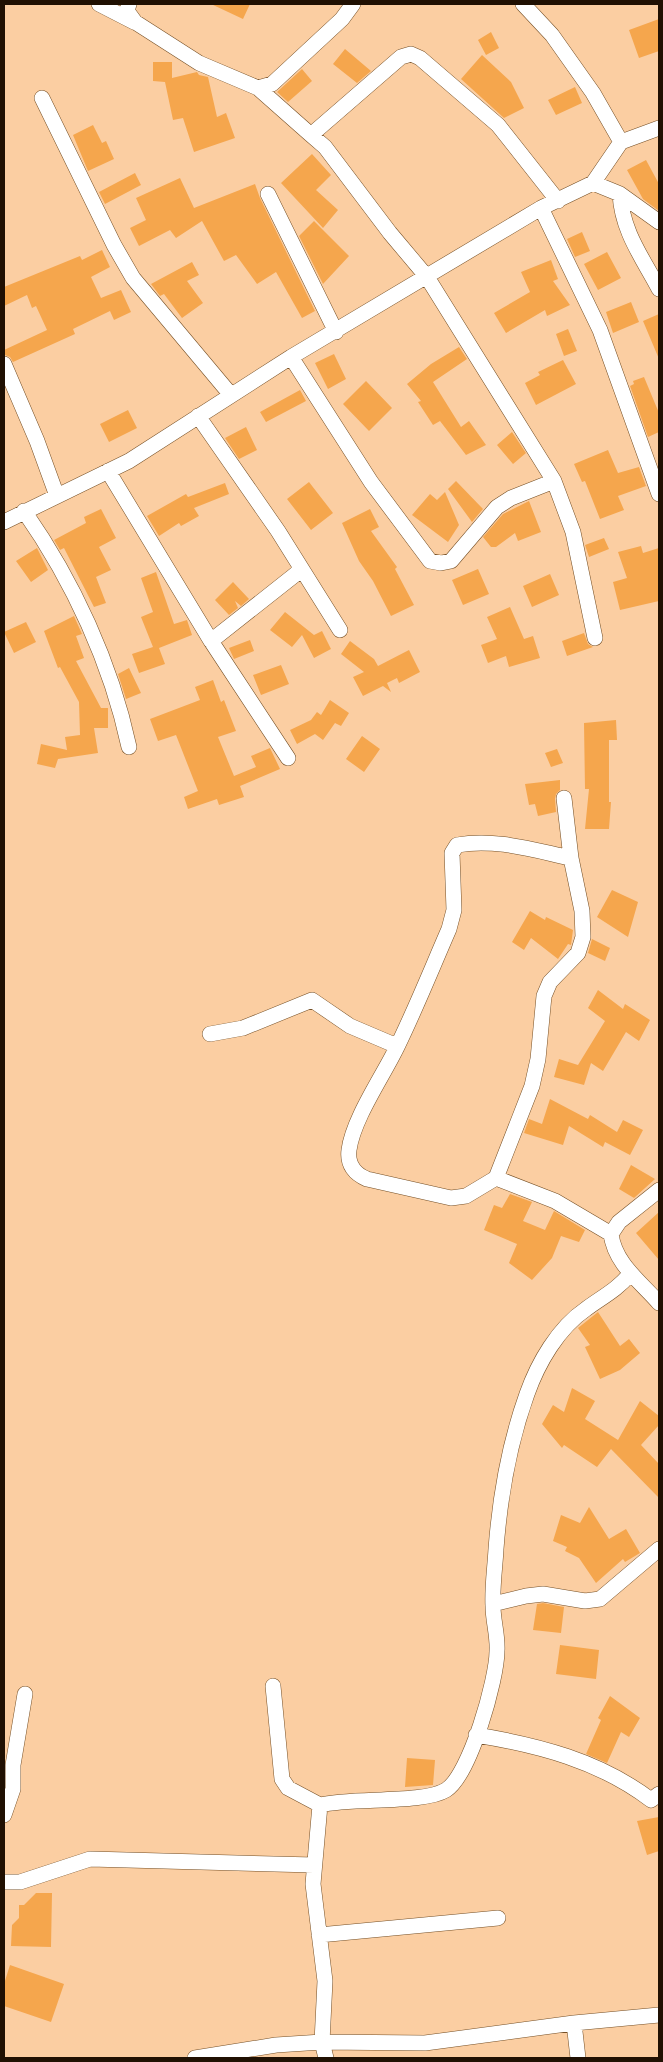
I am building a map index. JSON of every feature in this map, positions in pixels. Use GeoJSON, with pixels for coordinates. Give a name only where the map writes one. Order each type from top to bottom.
{"type":"FeatureCollection","features":[{"type":"Feature","properties":{"kind":"street"},"geometry":{"type":"LineString","coordinates":[[99,4],[135,22],[199,64],[258,88],[324,147],[390,233],[427,277],[554,480],[573,532],[595,638]]}},
{"type":"Feature","properties":{"kind":"street"},"geometry":{"type":"LineString","coordinates":[[129,4],[127,12],[135,22]]}},
{"type":"Feature","properties":{"kind":"street"},"geometry":{"type":"LineString","coordinates":[[258,88],[272,84],[342,19],[353,4]]}},
{"type":"Feature","properties":{"kind":"street"},"geometry":{"type":"LineString","coordinates":[[523,4],[552,35],[593,93],[621,142]]}},
{"type":"Feature","properties":{"kind":"street"},"geometry":{"type":"LineString","coordinates":[[311,135],[401,57],[411,54],[420,58],[498,125],[558,201]]}},
{"type":"Feature","properties":{"kind":"street"},"geometry":{"type":"LineString","coordinates":[[42,98],[114,245],[133,278],[231,395]]}},
{"type":"Feature","properties":{"kind":"street"},"geometry":{"type":"LineString","coordinates":[[4,522],[129,461],[291,357],[336,332],[541,208],[592,183],[621,142],[659,128]]}},
{"type":"Feature","properties":{"kind":"street"},"geometry":{"type":"LineString","coordinates":[[592,183],[620,194],[659,222]]}},
{"type":"Feature","properties":{"kind":"street"},"geometry":{"type":"LineString","coordinates":[[268,194],[336,332]]}},
{"type":"Feature","properties":{"kind":"street"},"geometry":{"type":"LineString","coordinates":[[620,194],[621,213],[626,228],[659,289]]}},
{"type":"Feature","properties":{"kind":"street"},"geometry":{"type":"LineString","coordinates":[[541,208],[600,330],[659,494]]}},
{"type":"Feature","properties":{"kind":"street"},"geometry":{"type":"LineString","coordinates":[[291,357],[371,482],[430,560],[441,563],[451,561],[497,507],[511,498],[554,480]]}},
{"type":"Feature","properties":{"kind":"street"},"geometry":{"type":"LineString","coordinates":[[4,364],[37,441],[56,496]]}},
{"type":"Feature","properties":{"kind":"street"},"geometry":{"type":"LineString","coordinates":[[198,416],[278,531],[340,630]]}},
{"type":"Feature","properties":{"kind":"street"},"geometry":{"type":"LineString","coordinates":[[108,471],[211,641],[288,758]]}},
{"type":"Feature","properties":{"kind":"street"},"geometry":{"type":"LineString","coordinates":[[24,512],[54,558],[96,644],[123,717],[129,747]]}},
{"type":"Feature","properties":{"kind":"street"},"geometry":{"type":"LineString","coordinates":[[211,641],[301,570]]}},
{"type":"Feature","properties":{"kind":"street"},"geometry":{"type":"LineString","coordinates":[[564,798],[571,858],[582,911],[582,937],[578,953],[550,982],[544,996],[538,1060],[532,1086],[496,1178],[466,1196],[451,1198],[367,1179],[356,1174],[351,1165],[349,1151],[354,1132],[397,1046],[450,929],[454,910],[452,853],[457,845],[472,842],[506,844],[571,858]]}},
{"type":"Feature","properties":{"kind":"street"},"geometry":{"type":"LineString","coordinates":[[210,1034],[243,1028],[312,1000],[350,1026],[397,1046]]}},
{"type":"Feature","properties":{"kind":"street"},"geometry":{"type":"LineString","coordinates":[[496,1178],[555,1201],[611,1234]]}},
{"type":"Feature","properties":{"kind":"street"},"geometry":{"type":"LineString","coordinates":[[659,1190],[619,1222],[611,1234],[613,1248],[630,1274],[659,1303]]}},
{"type":"Feature","properties":{"kind":"street"},"geometry":{"type":"LineString","coordinates":[[273,1686],[282,1779],[288,1788],[320,1805],[347,1800],[432,1796],[447,1790],[461,1774],[491,1692],[497,1651],[493,1604],[503,1486],[511,1445],[527,1392],[547,1354],[567,1324],[616,1289],[630,1274]]}},
{"type":"Feature","properties":{"kind":"street"},"geometry":{"type":"LineString","coordinates":[[493,1604],[543,1594],[585,1601],[600,1599],[659,1549]]}},
{"type":"Feature","properties":{"kind":"street"},"geometry":{"type":"LineString","coordinates":[[4,1815],[13,1789],[13,1765],[25,1694]]}},
{"type":"Feature","properties":{"kind":"street"},"geometry":{"type":"LineString","coordinates":[[476,1734],[523,1742],[579,1760],[629,1783],[651,1800],[659,1794]]}},
{"type":"Feature","properties":{"kind":"street"},"geometry":{"type":"LineString","coordinates":[[320,1805],[312,1884],[325,1981],[322,2042],[326,2058]]}},
{"type":"Feature","properties":{"kind":"street"},"geometry":{"type":"LineString","coordinates":[[4,1882],[20,1882],[90,1859],[314,1865]]}},
{"type":"Feature","properties":{"kind":"street"},"geometry":{"type":"LineString","coordinates":[[319,1936],[498,1918]]}},
{"type":"Feature","properties":{"kind":"street"},"geometry":{"type":"LineString","coordinates":[[195,2058],[276,2045],[322,2042],[425,2043],[574,2023],[659,2015]]}},
{"type":"Feature","properties":{"kind":"street"},"geometry":{"type":"LineString","coordinates":[[574,2023],[578,2058]]}},
{"type":"Feature","properties":{"kind":"building"},"geometry":{"type":"Polygon","coordinates":[[[211,4],[250,4],[243,19],[211,4]]]}},
{"type":"Feature","properties":{"kind":"building"},"geometry":{"type":"Polygon","coordinates":[[[659,19],[659,51],[639,58],[629,30],[659,19]]]}},
{"type":"Feature","properties":{"kind":"building"},"geometry":{"type":"Polygon","coordinates":[[[491,32],[499,48],[486,55],[478,40],[491,32]]]}},
{"type":"Feature","properties":{"kind":"building"},"geometry":{"type":"Polygon","coordinates":[[[345,49],[371,71],[357,83],[333,64],[345,49]]]}},
{"type":"Feature","properties":{"kind":"building"},"geometry":{"type":"Polygon","coordinates":[[[482,55],[511,82],[524,108],[504,118],[461,79],[482,55]]]}},
{"type":"Feature","properties":{"kind":"building"},"geometry":{"type":"Polygon","coordinates":[[[153,62],[172,62],[172,78],[197,72],[199,75],[208,77],[217,117],[226,113],[235,138],[194,152],[183,118],[173,120],[165,82],[153,81],[153,62]]]}},
{"type":"Feature","properties":{"kind":"building"},"geometry":{"type":"Polygon","coordinates":[[[302,69],[312,81],[288,102],[277,92],[302,69]]]}},
{"type":"Feature","properties":{"kind":"building"},"geometry":{"type":"Polygon","coordinates":[[[575,87],[582,103],[556,115],[548,100],[575,87]]]}},
{"type":"Feature","properties":{"kind":"building"},"geometry":{"type":"Polygon","coordinates":[[[93,125],[102,143],[106,141],[114,159],[88,171],[73,135],[93,125]]]}},
{"type":"Feature","properties":{"kind":"building"},"geometry":{"type":"Polygon","coordinates":[[[312,154],[331,175],[316,190],[338,210],[323,228],[281,183],[312,154]]]}},
{"type":"Feature","properties":{"kind":"building"},"geometry":{"type":"Polygon","coordinates":[[[646,160],[659,184],[659,211],[643,199],[627,170],[646,160]]]}},
{"type":"Feature","properties":{"kind":"building"},"geometry":{"type":"Polygon","coordinates":[[[135,173],[141,185],[105,204],[99,192],[135,173]]]}},
{"type":"Feature","properties":{"kind":"building"},"geometry":{"type":"Polygon","coordinates":[[[180,178],[194,208],[255,184],[315,311],[302,318],[276,272],[257,284],[236,255],[224,261],[202,221],[176,238],[170,230],[139,246],[130,228],[146,220],[136,198],[180,178]]]}},
{"type":"Feature","properties":{"kind":"building"},"geometry":{"type":"Polygon","coordinates":[[[314,221],[349,256],[323,284],[299,236],[314,221]]]}},
{"type":"Feature","properties":{"kind":"building"},"geometry":{"type":"Polygon","coordinates":[[[582,232],[590,251],[575,257],[567,239],[582,232]]]}},
{"type":"Feature","properties":{"kind":"building"},"geometry":{"type":"Polygon","coordinates":[[[102,250],[110,267],[91,277],[101,298],[121,290],[131,312],[114,320],[110,311],[73,329],[75,334],[13,362],[10,357],[5,355],[4,350],[47,330],[36,306],[32,308],[27,295],[4,306],[4,287],[80,256],[82,260],[102,250]]]}},
{"type":"Feature","properties":{"kind":"building"},"geometry":{"type":"Polygon","coordinates":[[[607,252],[621,278],[598,290],[584,264],[607,252]]]}},
{"type":"Feature","properties":{"kind":"building"},"geometry":{"type":"Polygon","coordinates":[[[551,260],[558,279],[553,281],[570,305],[547,316],[545,310],[506,333],[494,313],[530,292],[521,272],[551,260]]]}},
{"type":"Feature","properties":{"kind":"building"},"geometry":{"type":"Polygon","coordinates":[[[192,262],[199,275],[187,281],[203,303],[182,318],[164,294],[160,296],[151,284],[192,262]]]}},
{"type":"Feature","properties":{"kind":"building"},"geometry":{"type":"Polygon","coordinates":[[[631,302],[639,322],[613,333],[606,312],[631,302]]]}},
{"type":"Feature","properties":{"kind":"building"},"geometry":{"type":"Polygon","coordinates":[[[659,314],[659,359],[643,321],[659,314]]]}},
{"type":"Feature","properties":{"kind":"building"},"geometry":{"type":"Polygon","coordinates":[[[568,329],[577,351],[564,356],[556,334],[568,329]]]}},
{"type":"Feature","properties":{"kind":"building"},"geometry":{"type":"Polygon","coordinates":[[[459,347],[467,359],[433,382],[461,427],[469,421],[486,445],[466,455],[440,421],[433,425],[418,402],[421,401],[407,384],[431,364],[459,347]]]}},
{"type":"Feature","properties":{"kind":"building"},"geometry":{"type":"Polygon","coordinates":[[[334,354],[346,379],[328,389],[315,363],[334,354]]]}},
{"type":"Feature","properties":{"kind":"building"},"geometry":{"type":"Polygon","coordinates":[[[563,360],[576,384],[536,405],[525,383],[540,375],[538,372],[563,360]]]}},
{"type":"Feature","properties":{"kind":"building"},"geometry":{"type":"Polygon","coordinates":[[[644,377],[659,413],[659,432],[648,437],[630,386],[634,384],[633,381],[644,377]]]}},
{"type":"Feature","properties":{"kind":"building"},"geometry":{"type":"Polygon","coordinates":[[[366,381],[392,408],[369,431],[343,404],[366,381]]]}},
{"type":"Feature","properties":{"kind":"building"},"geometry":{"type":"Polygon","coordinates":[[[300,390],[306,401],[266,422],[260,412],[300,390]]]}},
{"type":"Feature","properties":{"kind":"building"},"geometry":{"type":"Polygon","coordinates":[[[128,410],[137,428],[109,442],[100,424],[128,410]]]}},
{"type":"Feature","properties":{"kind":"building"},"geometry":{"type":"Polygon","coordinates":[[[246,427],[257,450],[239,459],[225,438],[246,427]]]}},
{"type":"Feature","properties":{"kind":"building"},"geometry":{"type":"Polygon","coordinates":[[[512,432],[526,453],[513,464],[497,445],[512,432]]]}},
{"type":"Feature","properties":{"kind":"building"},"geometry":{"type":"Polygon","coordinates":[[[608,450],[618,473],[639,467],[646,486],[618,496],[624,510],[600,519],[585,481],[582,482],[574,464],[608,450]]]}},
{"type":"Feature","properties":{"kind":"building"},"geometry":{"type":"Polygon","coordinates":[[[456,481],[483,509],[472,522],[448,489],[456,481]]]}},
{"type":"Feature","properties":{"kind":"building"},"geometry":{"type":"Polygon","coordinates":[[[309,482],[333,513],[311,530],[287,499],[309,482]]]}},
{"type":"Feature","properties":{"kind":"building"},"geometry":{"type":"Polygon","coordinates":[[[225,483],[229,494],[194,508],[199,516],[181,526],[179,523],[159,536],[147,516],[186,494],[188,497],[225,483]]]}},
{"type":"Feature","properties":{"kind":"building"},"geometry":{"type":"Polygon","coordinates":[[[445,492],[459,525],[448,542],[412,515],[430,494],[437,500],[445,492]]]}},
{"type":"Feature","properties":{"kind":"building"},"geometry":{"type":"Polygon","coordinates":[[[529,501],[541,532],[518,541],[515,533],[496,547],[491,547],[483,537],[503,514],[529,501]]]}},
{"type":"Feature","properties":{"kind":"building"},"geometry":{"type":"Polygon","coordinates":[[[101,509],[116,538],[99,547],[111,570],[96,577],[106,603],[94,607],[64,548],[60,550],[54,540],[86,523],[84,517],[101,509]]]}},
{"type":"Feature","properties":{"kind":"building"},"geometry":{"type":"Polygon","coordinates":[[[370,509],[379,527],[371,531],[397,567],[395,569],[414,605],[391,616],[373,581],[359,561],[342,523],[370,509]]]}},
{"type":"Feature","properties":{"kind":"building"},"geometry":{"type":"Polygon","coordinates":[[[604,538],[609,549],[589,557],[585,545],[604,538]]]}},
{"type":"Feature","properties":{"kind":"building"},"geometry":{"type":"Polygon","coordinates":[[[641,546],[643,553],[659,548],[659,601],[620,610],[613,582],[627,578],[618,552],[641,546]]]}},
{"type":"Feature","properties":{"kind":"building"},"geometry":{"type":"Polygon","coordinates":[[[37,548],[48,570],[31,582],[16,561],[37,548]]]}},
{"type":"Feature","properties":{"kind":"building"},"geometry":{"type":"Polygon","coordinates":[[[478,569],[489,594],[463,605],[452,580],[478,569]]]}},
{"type":"Feature","properties":{"kind":"building"},"geometry":{"type":"Polygon","coordinates":[[[156,572],[174,624],[187,620],[192,635],[159,648],[165,664],[139,673],[132,654],[153,647],[141,617],[153,612],[141,578],[156,572]]]}},
{"type":"Feature","properties":{"kind":"building"},"geometry":{"type":"Polygon","coordinates":[[[550,574],[559,595],[532,607],[523,586],[550,574]]]}},
{"type":"Feature","properties":{"kind":"building"},"geometry":{"type":"Polygon","coordinates":[[[233,582],[249,599],[241,606],[235,601],[238,608],[229,615],[215,600],[233,582]]]}},
{"type":"Feature","properties":{"kind":"building"},"geometry":{"type":"Polygon","coordinates":[[[510,607],[524,639],[533,636],[540,658],[509,667],[506,656],[488,663],[481,645],[497,639],[487,617],[510,607]]]}},
{"type":"Feature","properties":{"kind":"building"},"geometry":{"type":"Polygon","coordinates":[[[285,612],[314,635],[322,631],[331,649],[314,658],[302,635],[292,647],[270,630],[285,612]]]}},
{"type":"Feature","properties":{"kind":"building"},"geometry":{"type":"Polygon","coordinates":[[[74,616],[82,634],[76,636],[84,658],[76,661],[101,708],[108,708],[108,728],[94,728],[98,753],[58,759],[55,768],[37,764],[41,744],[67,750],[65,737],[80,735],[79,702],[60,667],[58,668],[44,631],[74,616]]]}},
{"type":"Feature","properties":{"kind":"building"},"geometry":{"type":"Polygon","coordinates":[[[26,622],[36,642],[14,653],[4,632],[26,622]]]}},
{"type":"Feature","properties":{"kind":"building"},"geometry":{"type":"Polygon","coordinates":[[[584,633],[588,644],[593,647],[567,656],[562,641],[584,633]]]}},
{"type":"Feature","properties":{"kind":"building"},"geometry":{"type":"Polygon","coordinates":[[[250,640],[254,651],[234,659],[229,648],[250,640]]]}},
{"type":"Feature","properties":{"kind":"building"},"geometry":{"type":"Polygon","coordinates":[[[350,641],[374,659],[378,666],[409,650],[420,672],[399,683],[397,678],[387,683],[391,692],[383,686],[363,696],[353,677],[364,672],[341,654],[350,641]]]}},
{"type":"Feature","properties":{"kind":"building"},"geometry":{"type":"Polygon","coordinates":[[[281,665],[289,684],[261,695],[253,675],[281,665]]]}},
{"type":"Feature","properties":{"kind":"building"},"geometry":{"type":"Polygon","coordinates":[[[129,668],[141,693],[126,699],[118,674],[129,668]]]}},
{"type":"Feature","properties":{"kind":"building"},"geometry":{"type":"Polygon","coordinates":[[[213,680],[221,702],[224,700],[236,731],[218,737],[234,776],[256,767],[251,756],[270,748],[280,769],[240,786],[244,797],[219,805],[217,799],[188,809],[184,797],[198,791],[176,735],[158,741],[150,719],[200,700],[195,687],[213,680]]]}},
{"type":"Feature","properties":{"kind":"building"},"geometry":{"type":"Polygon","coordinates":[[[330,700],[349,713],[341,726],[335,723],[323,740],[315,734],[297,744],[290,730],[311,720],[317,712],[321,715],[330,700]]]}},
{"type":"Feature","properties":{"kind":"building"},"geometry":{"type":"Polygon","coordinates":[[[616,720],[617,740],[609,740],[609,802],[611,802],[609,829],[585,829],[589,789],[585,789],[584,723],[616,720]]]}},
{"type":"Feature","properties":{"kind":"building"},"geometry":{"type":"Polygon","coordinates":[[[362,736],[380,749],[364,772],[346,759],[362,736]]]}},
{"type":"Feature","properties":{"kind":"building"},"geometry":{"type":"Polygon","coordinates":[[[557,749],[563,763],[551,767],[545,753],[557,749]]]}},
{"type":"Feature","properties":{"kind":"building"},"geometry":{"type":"Polygon","coordinates":[[[560,780],[560,790],[556,794],[555,799],[556,812],[538,816],[535,804],[529,805],[525,784],[560,780]]]}},
{"type":"Feature","properties":{"kind":"building"},"geometry":{"type":"Polygon","coordinates":[[[612,890],[638,902],[628,937],[597,917],[612,890]]]}},
{"type":"Feature","properties":{"kind":"building"},"geometry":{"type":"Polygon","coordinates":[[[530,911],[545,920],[546,917],[573,930],[571,945],[568,944],[558,959],[531,938],[524,950],[512,942],[530,911]]]}},
{"type":"Feature","properties":{"kind":"building"},"geometry":{"type":"Polygon","coordinates":[[[592,939],[610,948],[605,961],[588,953],[592,939]]]}},
{"type":"Feature","properties":{"kind":"building"},"geometry":{"type":"Polygon","coordinates":[[[598,990],[623,1009],[625,1004],[650,1020],[639,1041],[626,1032],[603,1071],[591,1063],[584,1085],[554,1077],[559,1059],[578,1065],[605,1021],[588,1008],[598,990]]]}},
{"type":"Feature","properties":{"kind":"building"},"geometry":{"type":"Polygon","coordinates":[[[550,1099],[588,1119],[590,1115],[617,1132],[623,1120],[643,1130],[630,1155],[605,1142],[603,1147],[569,1126],[563,1145],[524,1133],[529,1119],[542,1124],[550,1099]]]}},
{"type":"Feature","properties":{"kind":"building"},"geometry":{"type":"Polygon","coordinates":[[[631,1165],[655,1179],[634,1198],[619,1189],[631,1165]]]}},
{"type":"Feature","properties":{"kind":"building"},"geometry":{"type":"Polygon","coordinates":[[[510,1194],[532,1202],[523,1221],[545,1230],[554,1211],[585,1230],[579,1242],[561,1236],[552,1258],[532,1280],[509,1263],[517,1244],[484,1230],[494,1205],[502,1208],[510,1194]]]}},
{"type":"Feature","properties":{"kind":"building"},"geometry":{"type":"Polygon","coordinates":[[[659,1212],[659,1260],[636,1233],[659,1212]]]}},
{"type":"Feature","properties":{"kind":"building"},"geometry":{"type":"Polygon","coordinates":[[[598,1312],[620,1346],[629,1339],[640,1353],[620,1370],[600,1379],[585,1347],[590,1345],[578,1328],[598,1312]]]}},
{"type":"Feature","properties":{"kind":"building"},"geometry":{"type":"Polygon","coordinates":[[[572,1388],[595,1401],[585,1419],[618,1440],[640,1401],[659,1416],[659,1425],[641,1445],[659,1464],[659,1498],[611,1449],[597,1467],[564,1445],[562,1448],[542,1424],[553,1405],[564,1412],[572,1388]]]}},
{"type":"Feature","properties":{"kind":"building"},"geometry":{"type":"Polygon","coordinates":[[[589,1507],[609,1539],[626,1529],[640,1553],[625,1562],[623,1559],[596,1583],[579,1558],[565,1551],[567,1547],[553,1541],[561,1515],[580,1523],[589,1507]]]}},
{"type":"Feature","properties":{"kind":"building"},"geometry":{"type":"Polygon","coordinates":[[[543,1603],[564,1607],[561,1633],[533,1630],[537,1604],[543,1603]]]}},
{"type":"Feature","properties":{"kind":"building"},"geometry":{"type":"Polygon","coordinates":[[[560,1645],[599,1650],[596,1679],[556,1674],[560,1645]]]}},
{"type":"Feature","properties":{"kind":"building"},"geometry":{"type":"Polygon","coordinates":[[[610,1696],[640,1718],[629,1737],[621,1732],[607,1763],[586,1754],[601,1720],[598,1718],[610,1696]]]}},
{"type":"Feature","properties":{"kind":"building"},"geometry":{"type":"Polygon","coordinates":[[[407,1758],[435,1760],[433,1785],[405,1787],[407,1758]]]}},
{"type":"Feature","properties":{"kind":"building"},"geometry":{"type":"Polygon","coordinates":[[[659,1817],[659,1851],[647,1855],[637,1821],[659,1817]]]}},
{"type":"Feature","properties":{"kind":"building"},"geometry":{"type":"Polygon","coordinates":[[[36,1893],[52,1893],[51,1947],[11,1946],[12,1925],[19,1918],[19,1905],[24,1905],[36,1893]]]}},
{"type":"Feature","properties":{"kind":"building"},"geometry":{"type":"Polygon","coordinates":[[[10,1965],[64,1984],[51,2022],[4,2006],[4,1984],[10,1965]]]}}]}
